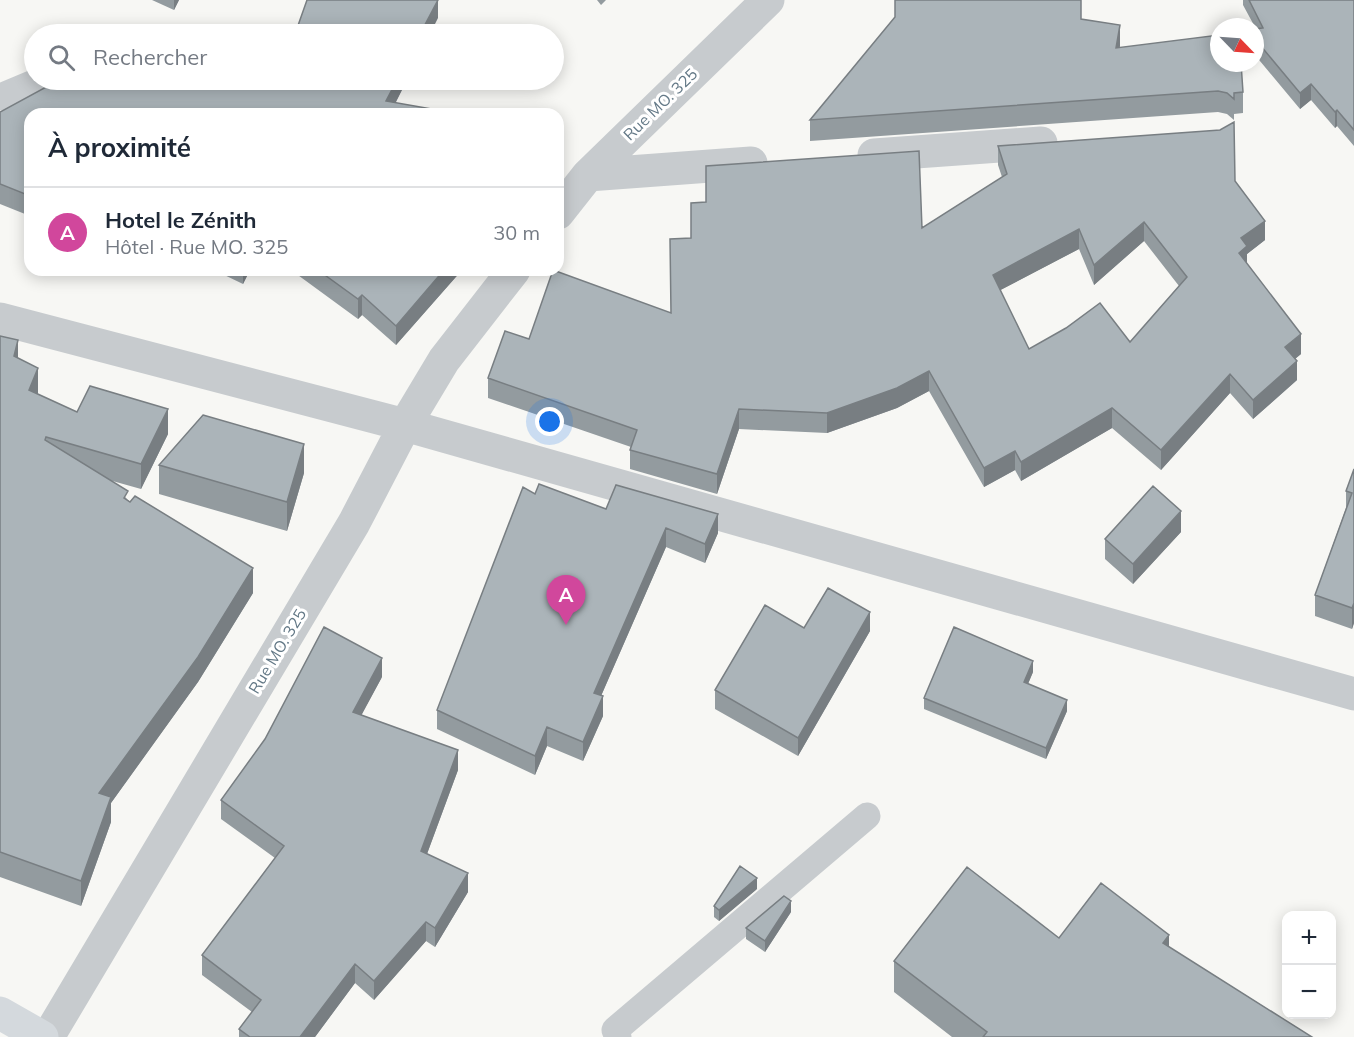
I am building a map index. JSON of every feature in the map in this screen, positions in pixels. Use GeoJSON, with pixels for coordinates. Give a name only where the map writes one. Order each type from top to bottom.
{"type":"FeatureCollection","features":[{"type":"Feature","properties":{"kind":"highway"},"geometry":{"type":"LineString","coordinates":[[0,1013],[42,1037]]}},
{"type":"Feature","properties":{"kind":"street","name":"Rue MO. 325"},"geometry":{"type":"LineString","coordinates":[[564,205],[588,175],[768,0]]}},
{"type":"Feature","properties":{"kind":"street"},"geometry":{"type":"LineString","coordinates":[[850,157],[1076,141]]}},
{"type":"Feature","properties":{"kind":"street"},"geometry":{"type":"LineString","coordinates":[[588,175],[778,162]]}},
{"type":"Feature","properties":{"kind":"street","name":"Rue MO. 325"},"geometry":{"type":"LineString","coordinates":[[48,1037],[354,523],[405,425],[444,360],[509,276]]}},
{"type":"Feature","properties":{"kind":"street"},"geometry":{"type":"LineString","coordinates":[[0,319],[405,425],[1354,694]]}},
{"type":"Feature","properties":{"kind":"lane"},"geometry":{"type":"LineString","coordinates":[[0,97],[24,87]]}},
{"type":"Feature","properties":{"kind":"lane"},"geometry":{"type":"LineString","coordinates":[[612,1035],[867,816]]}},
{"type":"Feature","properties":{"kind":"building"},"geometry":{"type":"Polygon","coordinates":[[[307,0],[438,0],[425,24],[299,24],[307,0]]]}},
{"type":"Feature","properties":{"kind":"building"},"geometry":{"type":"Polygon","coordinates":[[[895,0],[1081,0],[1081,19],[1120,25],[1116,48],[1210,36],[1210,72],[1242,72],[1243,92],[1234,93],[1234,99],[1227,93],[1218,91],[810,120],[895,17],[895,0]]]}},
{"type":"Feature","properties":{"kind":"building"},"geometry":{"type":"Polygon","coordinates":[[[1249,0],[1354,0],[1354,130],[1311,84],[1300,93],[1264,50],[1264,18],[1258,18],[1249,0]]]}},
{"type":"Feature","properties":{"kind":"building"},"geometry":{"type":"Polygon","coordinates":[[[41,90],[392,90],[386,101],[426,108],[24,108],[24,194],[0,184],[0,112],[41,90]]]}},
{"type":"Feature","properties":{"kind":"building"},"geometry":{"type":"Polygon","coordinates":[[[1234,122],[1235,181],[1265,221],[1241,238],[1247,246],[1239,253],[1301,334],[1285,347],[1297,361],[1253,400],[1230,374],[1161,450],[1112,408],[1021,462],[1015,451],[984,468],[929,371],[897,388],[827,413],[739,409],[717,474],[630,450],[637,430],[488,378],[505,331],[529,339],[551,276],[564,276],[564,274],[671,313],[670,239],[691,238],[691,203],[706,202],[706,166],[919,151],[922,228],[1007,174],[998,146],[1220,130],[1234,122]],[[1144,222],[1094,265],[1079,229],[993,275],[1029,349],[1066,328],[1100,303],[1130,342],[1187,277],[1144,222]]]}},
{"type":"Feature","properties":{"kind":"building"},"geometry":{"type":"Polygon","coordinates":[[[326,276],[439,276],[396,326],[362,295],[358,299],[326,276]]]}},
{"type":"Feature","properties":{"kind":"building"},"geometry":{"type":"Polygon","coordinates":[[[0,336],[18,340],[14,356],[38,368],[29,390],[77,412],[90,386],[168,409],[141,464],[46,437],[45,440],[128,491],[124,498],[130,502],[135,496],[253,568],[198,657],[99,793],[111,797],[81,881],[0,852],[0,336]]]}},
{"type":"Feature","properties":{"kind":"building"},"geometry":{"type":"Polygon","coordinates":[[[203,415],[304,444],[287,502],[159,465],[203,415]]]}},
{"type":"Feature","properties":{"kind":"building"},"geometry":{"type":"Polygon","coordinates":[[[1354,469],[1354,603],[1352,608],[1315,595],[1352,493],[1346,491],[1354,469]]]}},
{"type":"Feature","properties":{"kind":"building"},"geometry":{"type":"Polygon","coordinates":[[[539,484],[606,509],[616,485],[718,514],[705,544],[666,528],[594,693],[603,696],[583,742],[547,727],[535,756],[437,710],[523,487],[535,494],[539,484]]]}},
{"type":"Feature","properties":{"kind":"building"},"geometry":{"type":"Polygon","coordinates":[[[1153,486],[1181,511],[1133,564],[1105,539],[1153,486]]]}},
{"type":"Feature","properties":{"kind":"building"},"geometry":{"type":"Polygon","coordinates":[[[828,588],[870,612],[798,738],[715,690],[765,605],[804,628],[828,588]]]}},
{"type":"Feature","properties":{"kind":"building"},"geometry":{"type":"Polygon","coordinates":[[[324,627],[382,658],[353,712],[458,750],[421,851],[468,873],[435,928],[426,922],[374,981],[355,964],[300,1037],[250,1037],[239,1029],[261,1000],[202,955],[284,846],[221,800],[265,739],[324,627]]]}},
{"type":"Feature","properties":{"kind":"building"},"geometry":{"type":"Polygon","coordinates":[[[954,627],[1033,661],[1024,682],[1067,700],[1046,748],[924,698],[954,627]]]}},
{"type":"Feature","properties":{"kind":"building"},"geometry":{"type":"Polygon","coordinates":[[[740,866],[757,878],[719,910],[714,906],[740,866]]]}},
{"type":"Feature","properties":{"kind":"building"},"geometry":{"type":"Polygon","coordinates":[[[967,867],[1059,938],[1101,883],[1169,935],[1163,943],[1312,1037],[983,1037],[987,1032],[894,961],[967,867]]]}},
{"type":"Feature","properties":{"kind":"building"},"geometry":{"type":"Polygon","coordinates":[[[784,896],[791,901],[765,941],[746,928],[784,896]]]}},
{"type":"Feature","properties":{"kind":"place","name":"Hotel le Zénith"},"geometry":{"type":"Point","coordinates":[566,625]}}]}
